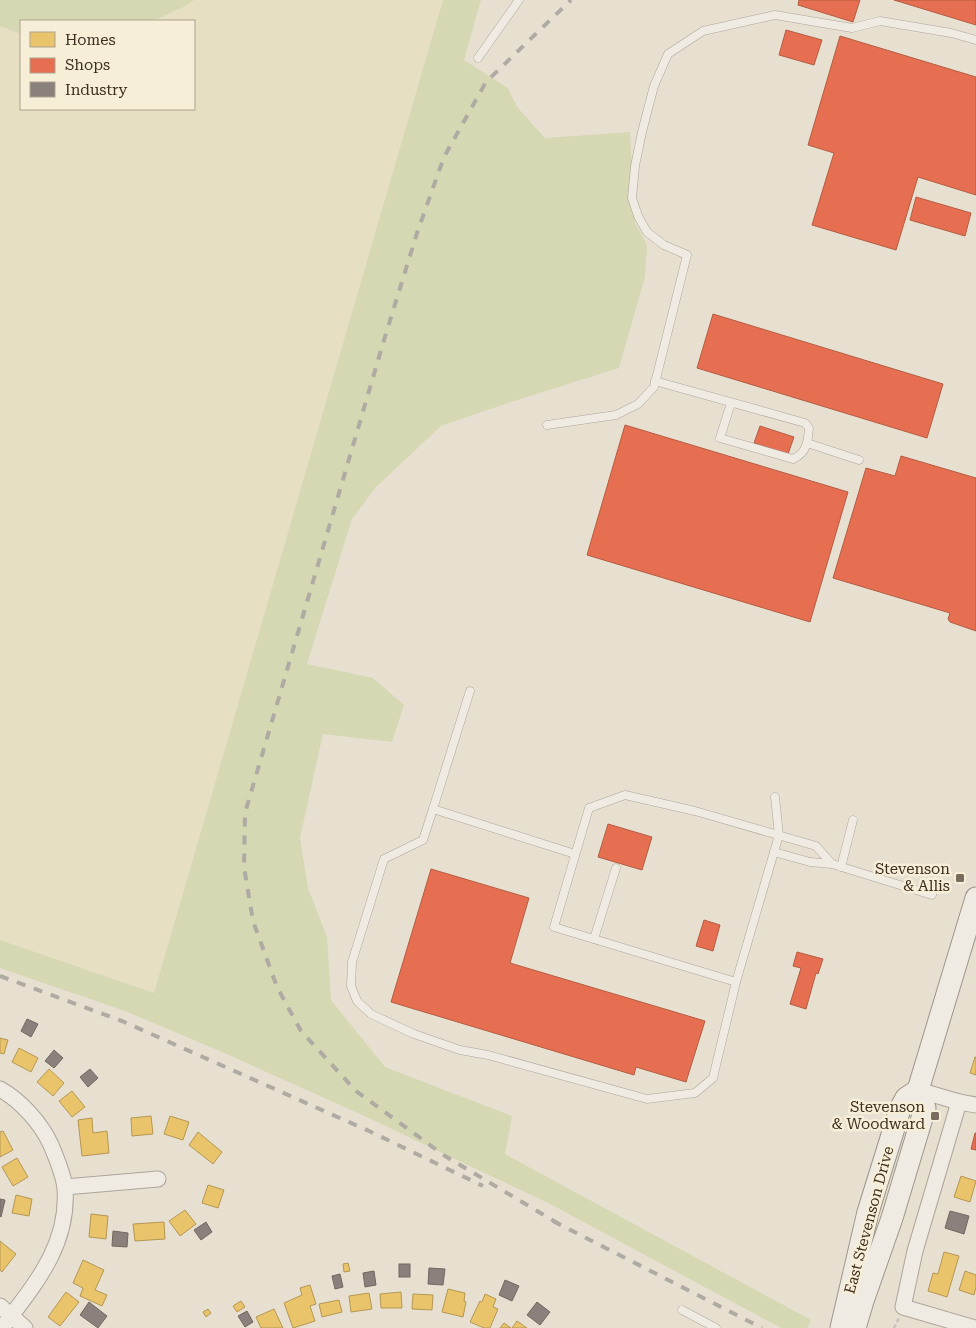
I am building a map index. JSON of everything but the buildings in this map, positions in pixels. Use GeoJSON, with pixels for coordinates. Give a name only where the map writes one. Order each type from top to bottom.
{"type":"FeatureCollection","features":[{"type":"Feature","properties":{"kind":"main road","name":"East Stevenson Drive"},"geometry":{"type":"LineString","coordinates":[[855,1328],[892,1218],[925,1108],[918,1090],[975,907]]}},
{"type":"Feature","properties":{"kind":"main road","name":"East Stevenson Drive"},"geometry":{"type":"LineString","coordinates":[[841,1328],[868,1212],[900,1110],[906,1098],[918,1090]]}},
{"type":"Feature","properties":{"kind":"street"},"geometry":{"type":"LineString","coordinates":[[0,1089],[22,1106],[47,1137],[58,1160],[65,1187],[61,1230],[47,1265],[38,1280],[4,1317],[25,1328]]}},
{"type":"Feature","properties":{"kind":"street"},"geometry":{"type":"LineString","coordinates":[[918,1090],[976,1105]]}},
{"type":"Feature","properties":{"kind":"street"},"geometry":{"type":"LineString","coordinates":[[959,1102],[915,1251],[903,1307],[975,1328]]}},
{"type":"Feature","properties":{"kind":"street"},"geometry":{"type":"LineString","coordinates":[[65,1187],[158,1179]]}},
{"type":"Feature","properties":{"kind":"lane"},"geometry":{"type":"LineString","coordinates":[[478,58],[519,0]]}},
{"type":"Feature","properties":{"kind":"lane"},"geometry":{"type":"LineString","coordinates":[[546,425],[616,415],[638,404],[654,386],[687,255],[664,245],[647,232],[638,216],[632,198],[635,166],[642,132],[654,86],[668,54],[703,31],[776,15],[852,28],[880,21],[952,33],[976,40]]}},
{"type":"Feature","properties":{"kind":"lane"},"geometry":{"type":"LineString","coordinates":[[655,381],[731,402],[805,423],[809,428],[807,443],[800,456],[793,460],[720,438],[731,402]]}},
{"type":"Feature","properties":{"kind":"lane"},"geometry":{"type":"LineString","coordinates":[[807,443],[859,460]]}},
{"type":"Feature","properties":{"kind":"lane"},"geometry":{"type":"LineString","coordinates":[[470,691],[422,840],[384,860],[352,962],[351,986],[357,1001],[371,1014],[391,1025],[460,1050],[488,1055],[647,1099],[695,1094],[713,1078],[736,982],[779,835],[775,797]]}},
{"type":"Feature","properties":{"kind":"lane"},"geometry":{"type":"LineString","coordinates":[[736,982],[554,927],[589,808],[625,795],[695,811],[816,846],[832,864]]}},
{"type":"Feature","properties":{"kind":"lane"},"geometry":{"type":"LineString","coordinates":[[433,809],[575,854]]}},
{"type":"Feature","properties":{"kind":"lane"},"geometry":{"type":"LineString","coordinates":[[841,867],[853,820]]}},
{"type":"Feature","properties":{"kind":"lane"},"geometry":{"type":"LineString","coordinates":[[774,852],[810,862],[832,864],[932,894]]}},
{"type":"Feature","properties":{"kind":"lane"},"geometry":{"type":"LineString","coordinates":[[594,940],[616,868]]}},
{"type":"Feature","properties":{"kind":"lane"},"geometry":{"type":"LineString","coordinates":[[682,1310],[716,1328]]}},
{"type":"Feature","properties":{"kind":"shaded area"},"geometry":{"type":"Polygon","coordinates":[[[194,0],[443,0],[154,993],[0,940],[0,26],[20,34],[20,110],[195,110],[195,20],[155,20],[194,0]]]}},
{"type":"Feature","properties":{"kind":"green space"},"geometry":{"type":"Polygon","coordinates":[[[0,0],[194,0],[155,20],[20,20],[20,34],[0,26],[0,0]]]}},
{"type":"Feature","properties":{"kind":"green space"},"geometry":{"type":"Polygon","coordinates":[[[443,0],[481,0],[464,60],[508,88],[517,107],[545,138],[630,132],[635,223],[647,245],[645,277],[619,368],[441,426],[376,487],[352,519],[307,664],[373,678],[404,705],[392,742],[323,734],[300,838],[308,888],[327,937],[331,1000],[385,1067],[512,1116],[505,1154],[811,1320],[807,1328],[781,1328],[550,1204],[360,1114],[222,1052],[125,1011],[0,968],[0,940],[154,993],[443,0]]]}},
{"type":"Feature","properties":{"kind":"railway"},"geometry":{"type":"LineString","coordinates":[[559,1224],[445,1156],[356,1091],[301,1031],[277,987],[253,921],[244,867],[245,813],[384,340],[417,233],[444,157],[486,82],[571,0]]}},
{"type":"Feature","properties":{"kind":"railway"},"geometry":{"type":"LineString","coordinates":[[0,976],[122,1021],[369,1131],[483,1186]]}},
{"type":"Feature","properties":{"kind":"railway"},"geometry":{"type":"LineString","coordinates":[[553,1221],[762,1328]]}},
{"type":"Feature","properties":{"kind":"place","name":"Stevenson & Allis"},"geometry":{"type":"Point","coordinates":[960,878]}},
{"type":"Feature","properties":{"kind":"place","name":"Stevenson & Woodward"},"geometry":{"type":"Point","coordinates":[935,1116]}}]}
